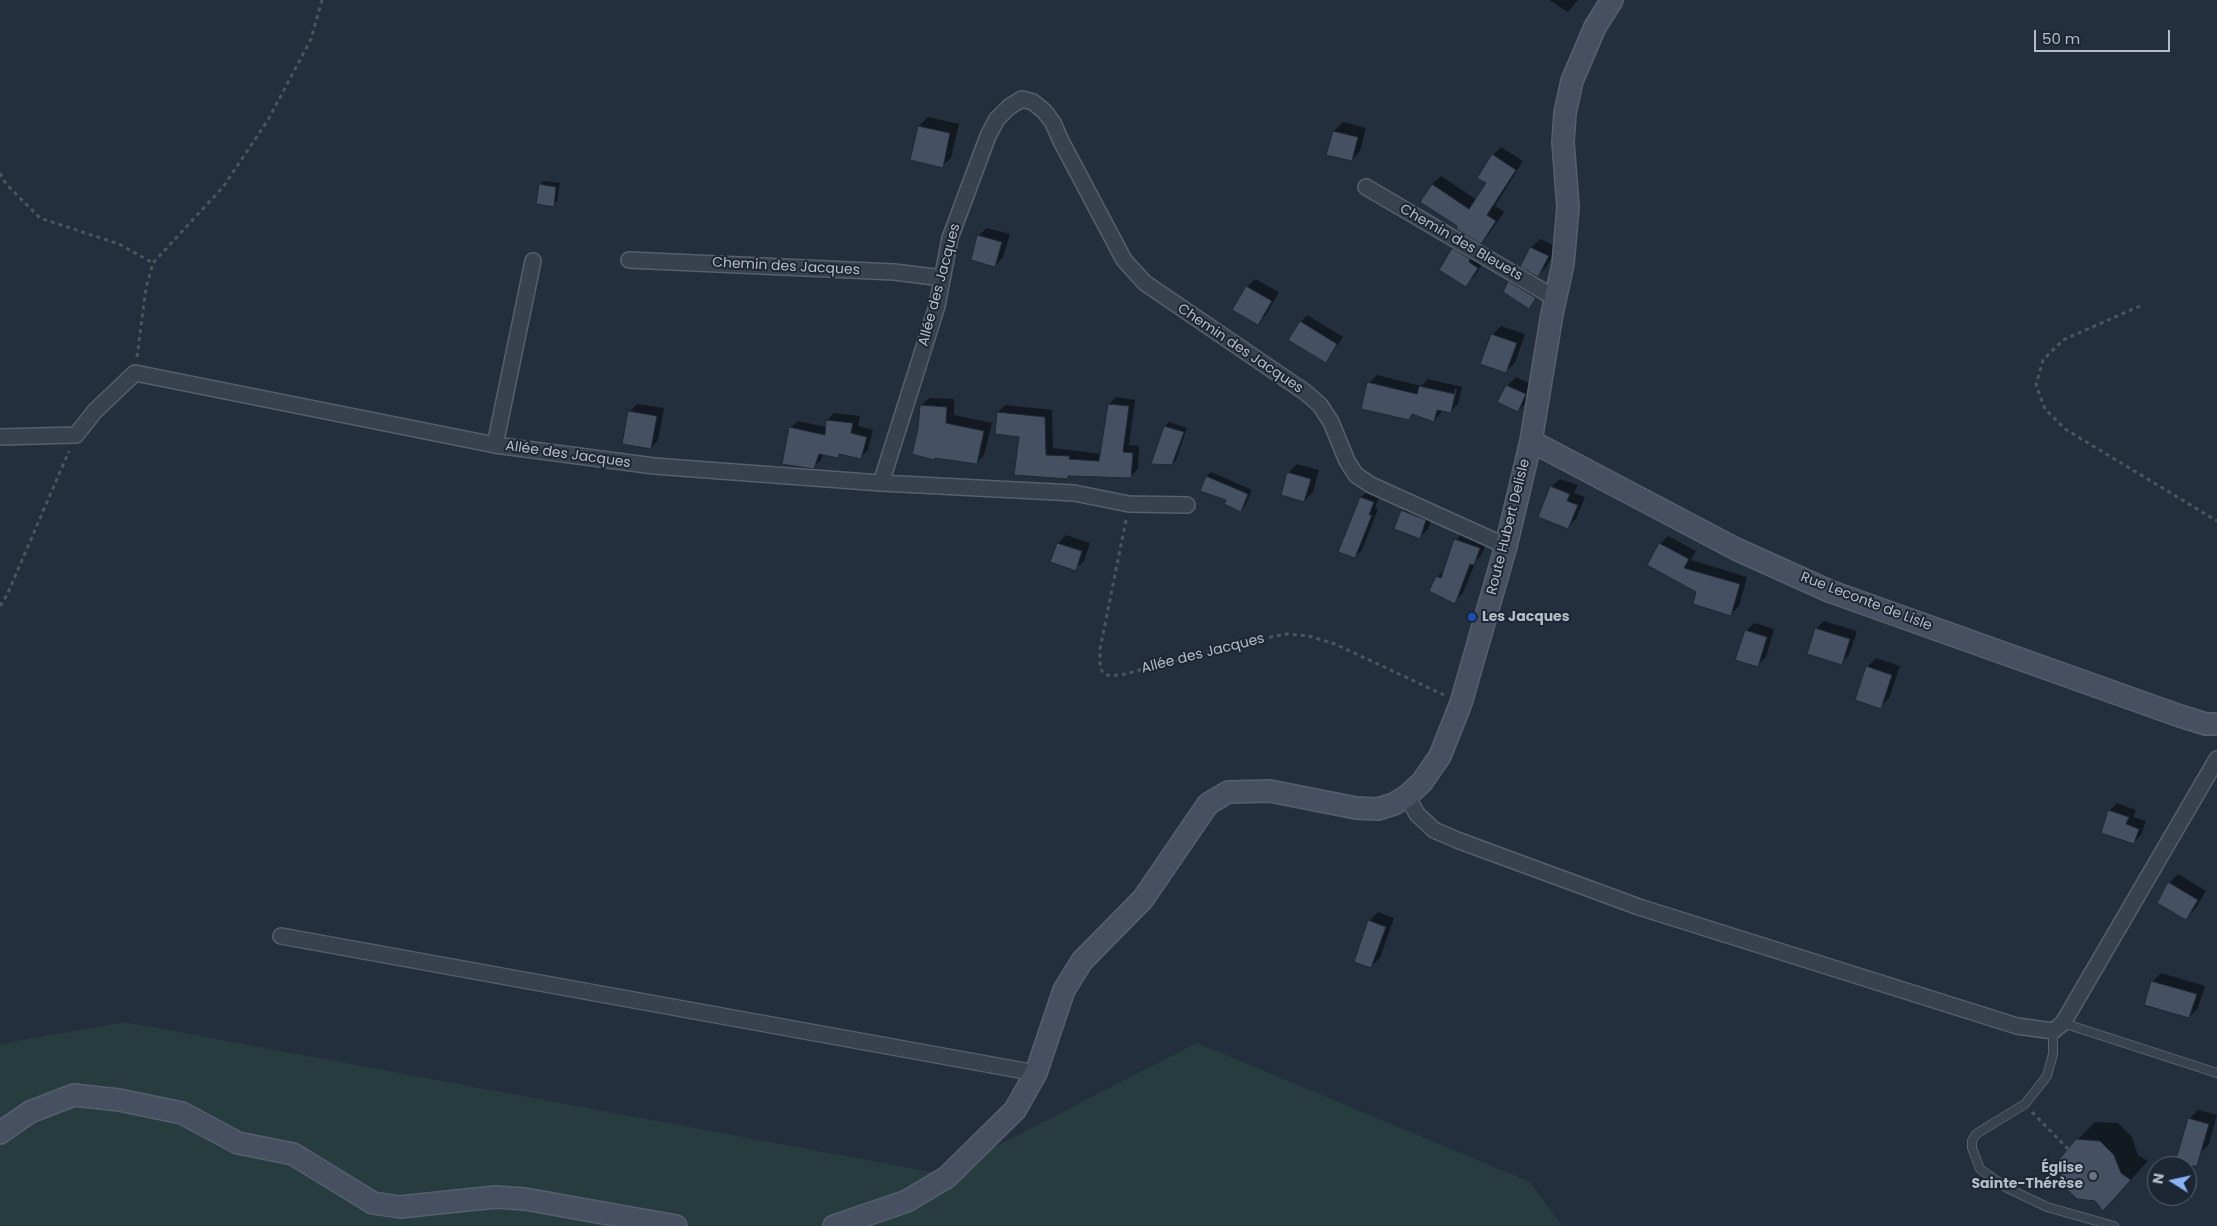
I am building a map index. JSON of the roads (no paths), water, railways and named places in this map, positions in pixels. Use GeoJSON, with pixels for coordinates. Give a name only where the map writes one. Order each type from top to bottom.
{"type":"FeatureCollection","features":[{"type":"Feature","properties":{"kind":"main road","name":"Route Hubert Delisle"},"geometry":{"type":"LineString","coordinates":[[834,1226],[907,1202],[947,1177],[1015,1110],[1036,1073],[1064,990],[1082,961],[1143,899],[1208,804],[1228,792],[1270,791],[1356,808],[1378,809],[1394,804],[1407,796],[1422,782],[1440,756],[1461,703],[1506,546],[1531,441],[1555,298],[1563,264],[1568,207],[1563,142],[1565,113],[1572,81],[1594,28],[1612,0]]}},
{"type":"Feature","properties":{"kind":"main road","name":"Rue Leconte de Lisle"},"geometry":{"type":"LineString","coordinates":[[1531,441],[1736,549],[1829,591],[2180,716],[2206,724],[2217,724]]}},
{"type":"Feature","properties":{"kind":"main road"},"geometry":{"type":"LineString","coordinates":[[0,1134],[30,1112],[74,1096],[119,1100],[182,1114],[238,1143],[293,1154],[373,1203],[400,1207],[494,1197],[525,1199],[676,1226]]}},
{"type":"Feature","properties":{"kind":"street","name":"Allée des Jacques"},"geometry":{"type":"LineString","coordinates":[[881,483],[937,306],[950,238],[988,136],[997,119],[1022,99]]}},
{"type":"Feature","properties":{"kind":"street","name":"Chemin des Jacques"},"geometry":{"type":"LineString","coordinates":[[1022,99],[1033,102],[1054,123],[1061,141],[1124,260],[1145,283],[1320,404],[1331,422],[1347,461],[1356,475],[1371,485],[1506,546]]}},
{"type":"Feature","properties":{"kind":"street","name":"Chemin des Bleuets"},"geometry":{"type":"LineString","coordinates":[[1366,187],[1555,298]]}},
{"type":"Feature","properties":{"kind":"street","name":"Chemin des Jacques"},"geometry":{"type":"LineString","coordinates":[[629,260],[894,272],[942,278]]}},
{"type":"Feature","properties":{"kind":"street","name":"Allée des Jacques"},"geometry":{"type":"LineString","coordinates":[[494,445],[533,262]]}},
{"type":"Feature","properties":{"kind":"street","name":"Allée des Jacques"},"geometry":{"type":"LineString","coordinates":[[0,438],[76,435],[95,410],[135,373],[494,445],[654,466],[881,483],[1074,494],[1129,504],[1187,505]]}},
{"type":"Feature","properties":{"kind":"street"},"geometry":{"type":"LineString","coordinates":[[1407,796],[1417,814],[1434,830],[1639,907],[2017,1026],[2058,1027],[2217,759]]}},
{"type":"Feature","properties":{"kind":"street"},"geometry":{"type":"LineString","coordinates":[[280,936],[1036,1073]]}},
{"type":"Feature","properties":{"kind":"lane"},"geometry":{"type":"LineString","coordinates":[[2114,1226],[2047,1207],[2007,1188],[1980,1169],[1972,1148],[1972,1141],[1976,1134],[2025,1104],[2047,1076],[2058,1027],[2217,1073]]}},
{"type":"Feature","properties":{"kind":"place","name":"Les Jacques"},"geometry":{"type":"Point","coordinates":[1472,617]}},
{"type":"Feature","properties":{"kind":"place","name":"Église Sainte-Thérèse"},"geometry":{"type":"Point","coordinates":[2093,1176]}}]}
